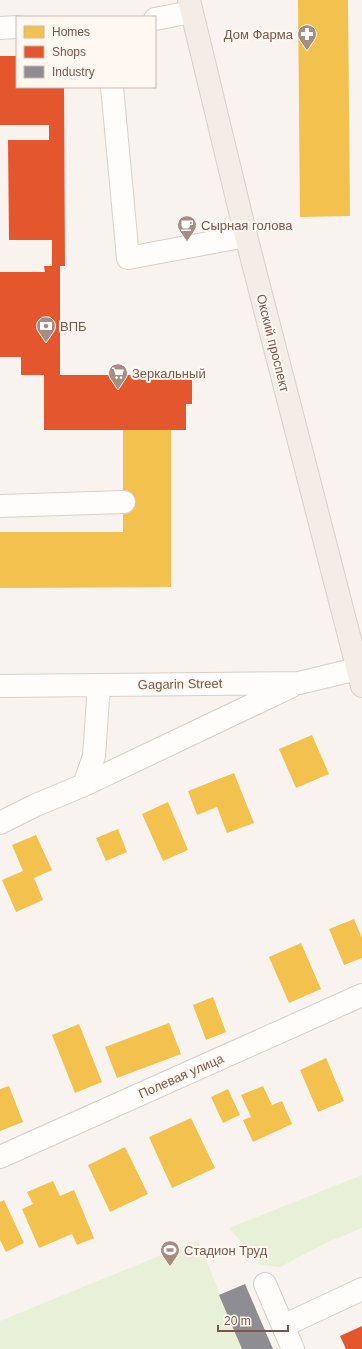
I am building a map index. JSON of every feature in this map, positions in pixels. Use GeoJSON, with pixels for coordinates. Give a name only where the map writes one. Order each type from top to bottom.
{"type":"FeatureCollection","features":[{"type":"Feature","properties":{"kind":"main road","name":"Окский проспект"},"geometry":{"type":"LineString","coordinates":[[190,6],[246,236],[360,677]]}},
{"type":"Feature","properties":{"kind":"street"},"geometry":{"type":"LineString","coordinates":[[156,19],[190,6]]}},
{"type":"Feature","properties":{"kind":"street"},"geometry":{"type":"LineString","coordinates":[[0,28],[16,27]]}},
{"type":"Feature","properties":{"kind":"street"},"geometry":{"type":"LineString","coordinates":[[112,88],[128,258],[246,236]]}},
{"type":"Feature","properties":{"kind":"street"},"geometry":{"type":"LineString","coordinates":[[0,506],[124,502]]}},
{"type":"Feature","properties":{"kind":"street","name":"Gagarin Street"},"geometry":{"type":"LineString","coordinates":[[0,686],[299,683],[360,677]]}},
{"type":"Feature","properties":{"kind":"street"},"geometry":{"type":"LineString","coordinates":[[0,823],[36,805],[84,785],[299,683]]}},
{"type":"Feature","properties":{"kind":"street"},"geometry":{"type":"LineString","coordinates":[[84,785],[94,756],[99,685]]}},
{"type":"Feature","properties":{"kind":"street","name":"Полевая улица"},"geometry":{"type":"LineString","coordinates":[[0,1157],[362,995]]}},
{"type":"Feature","properties":{"kind":"street"},"geometry":{"type":"LineString","coordinates":[[265,1284],[293,1349]]}},
{"type":"Feature","properties":{"kind":"street"},"geometry":{"type":"LineString","coordinates":[[283,1326],[362,1289]]}},
{"type":"Feature","properties":{"kind":"green space"},"geometry":{"type":"Polygon","coordinates":[[[362,1175],[362,1228],[328,1242],[280,1267],[261,1265],[229,1228],[362,1175]]]}},
{"type":"Feature","properties":{"kind":"green space","name":"Стадион Труд"},"geometry":{"type":"Polygon","coordinates":[[[198,1240],[242,1349],[0,1349],[0,1321],[198,1240]]]}},
{"type":"Feature","properties":{"kind":"building: Homes"},"geometry":{"type":"Polygon","coordinates":[[[298,0],[348,0],[350,216],[300,217],[298,0]]]}},
{"type":"Feature","properties":{"kind":"building: Homes"},"geometry":{"type":"Polygon","coordinates":[[[123,430],[171,430],[171,587],[0,588],[0,532],[123,532],[123,430]]]}},
{"type":"Feature","properties":{"kind":"building: Homes"},"geometry":{"type":"Polygon","coordinates":[[[312,735],[329,774],[296,788],[279,749],[312,735]]]}},
{"type":"Feature","properties":{"kind":"building: Homes"},"geometry":{"type":"Polygon","coordinates":[[[234,773],[254,823],[227,833],[217,807],[197,815],[188,791],[234,773]]]}},
{"type":"Feature","properties":{"kind":"building: Homes"},"geometry":{"type":"Polygon","coordinates":[[[168,802],[188,850],[163,861],[142,814],[168,802]]]}},
{"type":"Feature","properties":{"kind":"building: Homes"},"geometry":{"type":"Polygon","coordinates":[[[118,829],[127,852],[106,861],[96,838],[118,829]]]}},
{"type":"Feature","properties":{"kind":"building: Homes"},"geometry":{"type":"Polygon","coordinates":[[[36,835],[52,870],[34,878],[43,900],[16,912],[2,880],[23,871],[12,845],[36,835]]]}},
{"type":"Feature","properties":{"kind":"building: Homes"},"geometry":{"type":"Polygon","coordinates":[[[354,919],[362,938],[362,958],[344,965],[329,929],[354,919]]]}},
{"type":"Feature","properties":{"kind":"building: Homes"},"geometry":{"type":"Polygon","coordinates":[[[301,943],[321,989],[289,1003],[269,957],[301,943]]]}},
{"type":"Feature","properties":{"kind":"building: Homes"},"geometry":{"type":"Polygon","coordinates":[[[213,997],[226,1032],[206,1040],[193,1005],[213,997]]]}},
{"type":"Feature","properties":{"kind":"building: Homes"},"geometry":{"type":"Polygon","coordinates":[[[169,1023],[181,1054],[117,1078],[105,1047],[169,1023]]]}},
{"type":"Feature","properties":{"kind":"building: Homes"},"geometry":{"type":"Polygon","coordinates":[[[79,1024],[102,1082],[75,1093],[52,1035],[79,1024]]]}},
{"type":"Feature","properties":{"kind":"building: Homes"},"geometry":{"type":"Polygon","coordinates":[[[326,1058],[344,1101],[318,1112],[300,1070],[326,1058]]]}},
{"type":"Feature","properties":{"kind":"building: Homes"},"geometry":{"type":"Polygon","coordinates":[[[9,1086],[23,1122],[0,1131],[0,1089],[9,1086]]]}},
{"type":"Feature","properties":{"kind":"building: Homes"},"geometry":{"type":"Polygon","coordinates":[[[263,1086],[272,1105],[282,1101],[292,1124],[253,1142],[243,1120],[251,1117],[241,1095],[263,1086]]]}},
{"type":"Feature","properties":{"kind":"building: Homes"},"geometry":{"type":"Polygon","coordinates":[[[228,1089],[240,1115],[223,1123],[211,1097],[228,1089]]]}},
{"type":"Feature","properties":{"kind":"building: Homes"},"geometry":{"type":"Polygon","coordinates":[[[191,1118],[215,1168],[172,1188],[149,1137],[191,1118]]]}},
{"type":"Feature","properties":{"kind":"building: Homes"},"geometry":{"type":"Polygon","coordinates":[[[125,1147],[148,1194],[110,1212],[88,1165],[125,1147]]]}},
{"type":"Feature","properties":{"kind":"building: Homes"},"geometry":{"type":"Polygon","coordinates":[[[53,1181],[60,1196],[74,1190],[94,1238],[77,1245],[72,1234],[39,1248],[22,1209],[33,1204],[27,1192],[53,1181]]]}},
{"type":"Feature","properties":{"kind":"building: Homes"},"geometry":{"type":"Polygon","coordinates":[[[4,1200],[24,1243],[6,1252],[0,1240],[0,1202],[4,1200]]]}},
{"type":"Feature","properties":{"kind":"building: Shops"},"geometry":{"type":"Polygon","coordinates":[[[0,56],[16,56],[16,88],[64,88],[65,266],[60,266],[60,375],[192,375],[192,404],[186,404],[186,430],[44,430],[44,375],[21,375],[21,357],[0,357],[0,272],[45,272],[44,266],[52,266],[52,240],[9,240],[8,140],[49,140],[49,125],[0,125],[0,56]]]}},
{"type":"Feature","properties":{"kind":"building: Shops"},"geometry":{"type":"Polygon","coordinates":[[[362,1326],[362,1349],[346,1349],[340,1336],[362,1326]]]}},
{"type":"Feature","properties":{"kind":"building: Industry"},"geometry":{"type":"Polygon","coordinates":[[[245,1284],[273,1349],[242,1349],[219,1295],[245,1284]]]}},
{"type":"Feature","properties":{"kind":"place","name":"Дом Фарма"},"geometry":{"type":"Point","coordinates":[307,51]}},
{"type":"Feature","properties":{"kind":"place","name":"Сырная голова"},"geometry":{"type":"Point","coordinates":[187,242]}},
{"type":"Feature","properties":{"kind":"place","name":"ВПБ"},"geometry":{"type":"Point","coordinates":[46,343]}},
{"type":"Feature","properties":{"kind":"place","name":"Зеркальный"},"geometry":{"type":"Point","coordinates":[118,390]}},
{"type":"Feature","properties":{"kind":"place","name":"Стадион Труд"},"geometry":{"type":"Point","coordinates":[170,1267]}}]}
